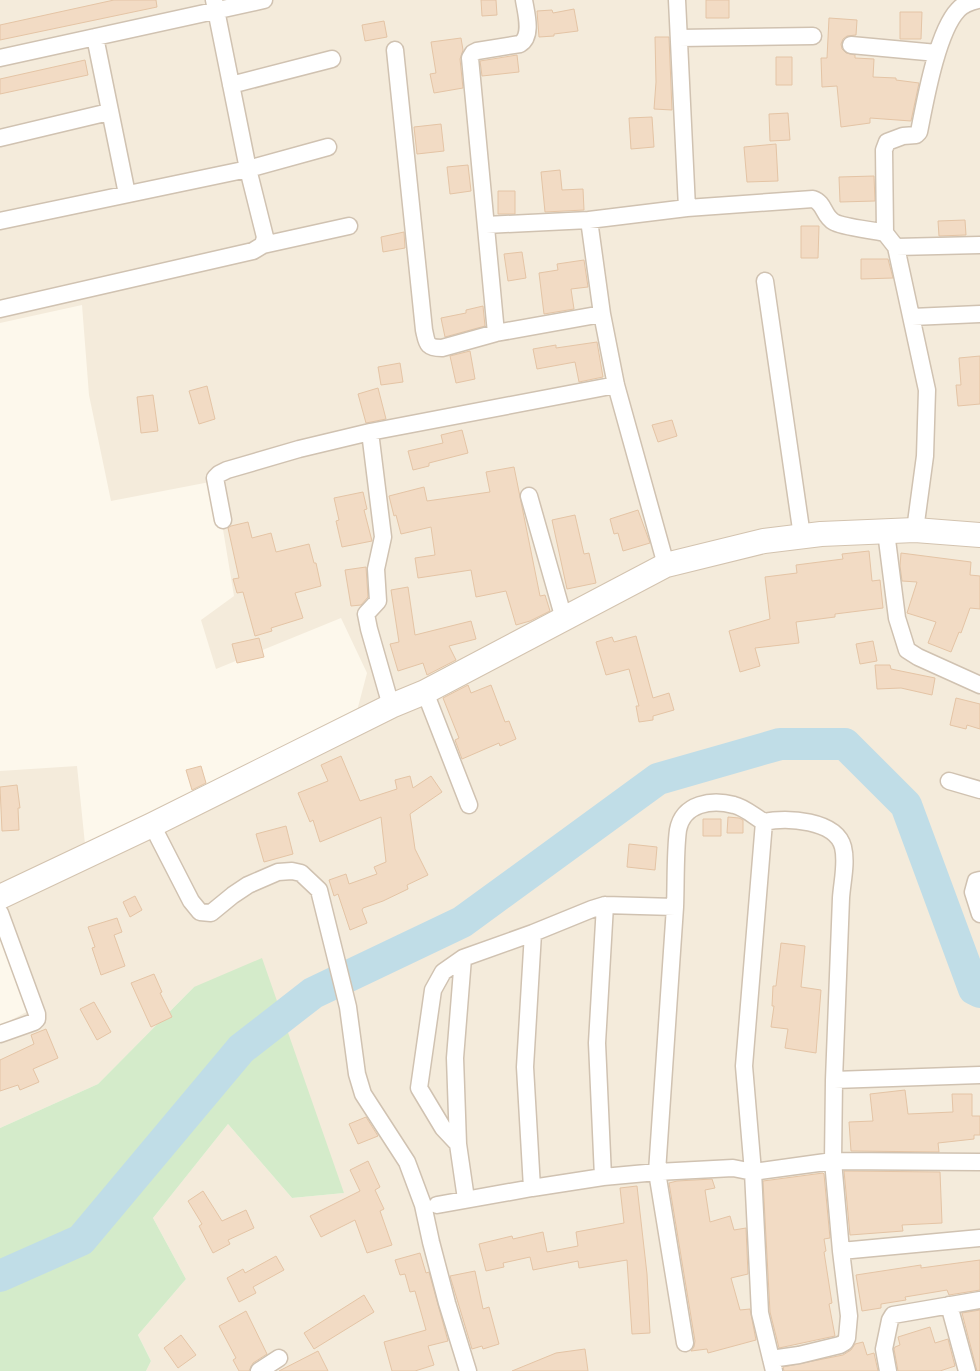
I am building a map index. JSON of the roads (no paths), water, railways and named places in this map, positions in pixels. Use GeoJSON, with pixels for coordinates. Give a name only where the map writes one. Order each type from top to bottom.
{"type":"FeatureCollection","features":[{"type":"Feature","properties":{"kind":"street"},"geometry":{"type":"LineString","coordinates":[[0,58],[95,38],[215,5],[264,0]]}},
{"type":"Feature","properties":{"kind":"street"},"geometry":{"type":"LineString","coordinates":[[496,334],[470,58],[477,51],[520,44],[524,41],[527,37],[527,30],[524,0]]}},
{"type":"Feature","properties":{"kind":"street"},"geometry":{"type":"LineString","coordinates":[[676,0],[687,208]]}},
{"type":"Feature","properties":{"kind":"street"},"geometry":{"type":"LineString","coordinates":[[915,530],[925,456],[928,390],[896,247],[885,233],[885,145],[893,139],[916,135],[919,132],[937,53],[949,22],[958,10],[968,2],[978,0]]}},
{"type":"Feature","properties":{"kind":"street"},"geometry":{"type":"LineString","coordinates":[[215,5],[248,169],[265,238],[263,245]]}},
{"type":"Feature","properties":{"kind":"street"},"geometry":{"type":"LineString","coordinates":[[679,38],[813,36]]}},
{"type":"Feature","properties":{"kind":"street"},"geometry":{"type":"LineString","coordinates":[[95,38],[109,112],[128,194]]}},
{"type":"Feature","properties":{"kind":"street"},"geometry":{"type":"LineString","coordinates":[[851,45],[937,53]]}},
{"type":"Feature","properties":{"kind":"street"},"geometry":{"type":"LineString","coordinates":[[395,50],[427,344],[433,348],[442,348],[496,334],[602,314]]}},
{"type":"Feature","properties":{"kind":"street"},"geometry":{"type":"LineString","coordinates":[[231,85],[332,59]]}},
{"type":"Feature","properties":{"kind":"street"},"geometry":{"type":"LineString","coordinates":[[0,138],[109,112]]}},
{"type":"Feature","properties":{"kind":"street"},"geometry":{"type":"LineString","coordinates":[[0,221],[248,169],[328,147]]}},
{"type":"Feature","properties":{"kind":"street"},"geometry":{"type":"LineString","coordinates":[[486,225],[589,220],[687,208],[813,199],[822,205],[827,216],[834,222],[885,233]]}},
{"type":"Feature","properties":{"kind":"street"},"geometry":{"type":"LineString","coordinates":[[589,220],[602,314],[616,385],[666,565]]}},
{"type":"Feature","properties":{"kind":"street"},"geometry":{"type":"LineString","coordinates":[[0,309],[253,251],[263,245],[349,226]]}},
{"type":"Feature","properties":{"kind":"street"},"geometry":{"type":"LineString","coordinates":[[896,247],[980,245]]}},
{"type":"Feature","properties":{"kind":"street"},"geometry":{"type":"LineString","coordinates":[[765,281],[802,536]]}},
{"type":"Feature","properties":{"kind":"street"},"geometry":{"type":"LineString","coordinates":[[912,317],[980,314]]}},
{"type":"Feature","properties":{"kind":"street"},"geometry":{"type":"LineString","coordinates":[[223,520],[215,478],[218,474],[299,448],[370,432],[616,385]]}},
{"type":"Feature","properties":{"kind":"street"},"geometry":{"type":"LineString","coordinates":[[370,432],[383,538],[376,569],[378,601],[366,614],[391,706]]}},
{"type":"Feature","properties":{"kind":"street"},"geometry":{"type":"LineString","coordinates":[[529,496],[564,619]]}},
{"type":"Feature","properties":{"kind":"street"},"geometry":{"type":"LineString","coordinates":[[0,897],[152,825],[391,706],[425,692],[666,565],[764,541],[821,534],[915,530],[980,535]]}},
{"type":"Feature","properties":{"kind":"street"},"geometry":{"type":"LineString","coordinates":[[886,532],[897,618],[907,650],[918,657],[980,685]]}},
{"type":"Feature","properties":{"kind":"street"},"geometry":{"type":"LineString","coordinates":[[425,692],[469,806]]}},
{"type":"Feature","properties":{"kind":"street"},"geometry":{"type":"LineString","coordinates":[[949,781],[980,790]]}},
{"type":"Feature","properties":{"kind":"street"},"geometry":{"type":"LineString","coordinates":[[685,1342],[657,1172],[675,907],[678,828],[686,812],[696,805],[714,802],[736,805],[764,822],[783,819],[798,820],[822,826],[835,834],[843,847],[844,868],[841,898],[834,1080],[834,1160],[841,1251],[849,1316],[847,1338],[840,1345],[799,1355],[772,1365],[760,1313],[753,1172],[744,1066],[764,822]]}},
{"type":"Feature","properties":{"kind":"street"},"geometry":{"type":"LineString","coordinates":[[152,825],[191,901],[200,912],[211,913],[233,895],[278,872],[292,871],[301,874],[319,890],[348,1007],[357,1074],[362,1094],[412,1172],[424,1205],[431,1242],[447,1303],[468,1371]]}},
{"type":"Feature","properties":{"kind":"street"},"geometry":{"type":"LineString","coordinates":[[980,880],[976,881],[973,892],[980,914]]}},
{"type":"Feature","properties":{"kind":"street"},"geometry":{"type":"LineString","coordinates":[[458,1144],[443,1128],[419,1088],[433,990],[443,972],[463,958],[605,905],[675,907]]}},
{"type":"Feature","properties":{"kind":"street"},"geometry":{"type":"LineString","coordinates":[[604,1177],[597,1043],[605,905]]}},
{"type":"Feature","properties":{"kind":"street"},"geometry":{"type":"LineString","coordinates":[[0,913],[37,1014],[37,1019],[34,1022],[0,1034]]}},
{"type":"Feature","properties":{"kind":"street"},"geometry":{"type":"LineString","coordinates":[[532,1188],[525,1067],[533,933]]}},
{"type":"Feature","properties":{"kind":"street"},"geometry":{"type":"LineString","coordinates":[[463,958],[455,1058],[458,1144],[466,1199]]}},
{"type":"Feature","properties":{"kind":"street"},"geometry":{"type":"LineString","coordinates":[[834,1080],[980,1075]]}},
{"type":"Feature","properties":{"kind":"street"},"geometry":{"type":"LineString","coordinates":[[437,1205],[604,1177],[657,1172],[734,1168],[753,1172],[834,1160],[980,1162]]}},
{"type":"Feature","properties":{"kind":"street"},"geometry":{"type":"LineString","coordinates":[[841,1251],[980,1238]]}},
{"type":"Feature","properties":{"kind":"street"},"geometry":{"type":"LineString","coordinates":[[888,1371],[884,1349],[890,1320],[893,1315],[980,1300]]}},
{"type":"Feature","properties":{"kind":"street"},"geometry":{"type":"LineString","coordinates":[[949,1305],[968,1371]]}},
{"type":"Feature","properties":{"kind":"street"},"geometry":{"type":"LineString","coordinates":[[259,1371],[279,1358]]}},
{"type":"Feature","properties":{"kind":"waterway"},"geometry":{"type":"LineString","coordinates":[[0,1276],[81,1240],[241,1049],[313,993],[462,922],[658,779],[780,744],[845,744],[906,805],[974,989],[980,992]]}}]}
